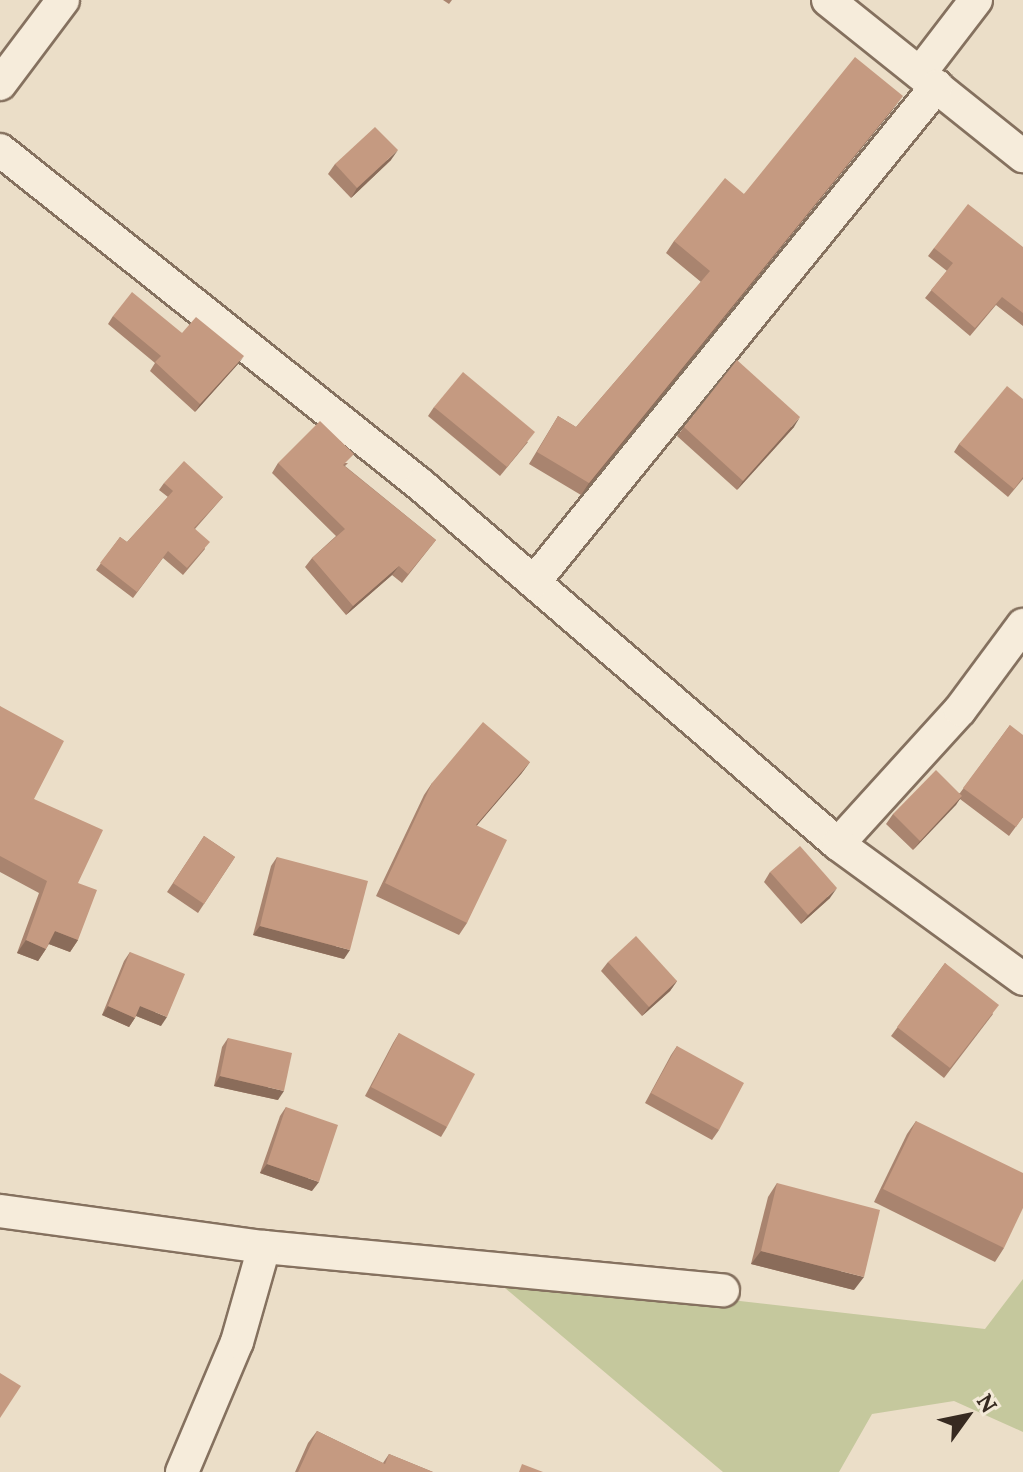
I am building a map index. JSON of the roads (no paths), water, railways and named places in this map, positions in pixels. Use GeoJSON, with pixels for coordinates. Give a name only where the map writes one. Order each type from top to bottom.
{"type":"FeatureCollection","features":[{"type":"Feature","properties":{"kind":"street"},"geometry":{"type":"LineString","coordinates":[[828,0],[1023,156]]}},
{"type":"Feature","properties":{"kind":"street"},"geometry":{"type":"LineString","coordinates":[[534,582],[928,80],[976,0]]}},
{"type":"Feature","properties":{"kind":"street"},"geometry":{"type":"LineString","coordinates":[[0,84],[61,1]]}},
{"type":"Feature","properties":{"kind":"street"},"geometry":{"type":"LineString","coordinates":[[0,150],[421,485],[838,844],[1023,979]]}},
{"type":"Feature","properties":{"kind":"street"},"geometry":{"type":"LineString","coordinates":[[838,844],[960,710],[1023,625]]}},
{"type":"Feature","properties":{"kind":"street"},"geometry":{"type":"LineString","coordinates":[[0,1211],[264,1247],[723,1290]]}},
{"type":"Feature","properties":{"kind":"street"},"geometry":{"type":"LineString","coordinates":[[182,1472],[237,1342],[264,1247]]}}]}
